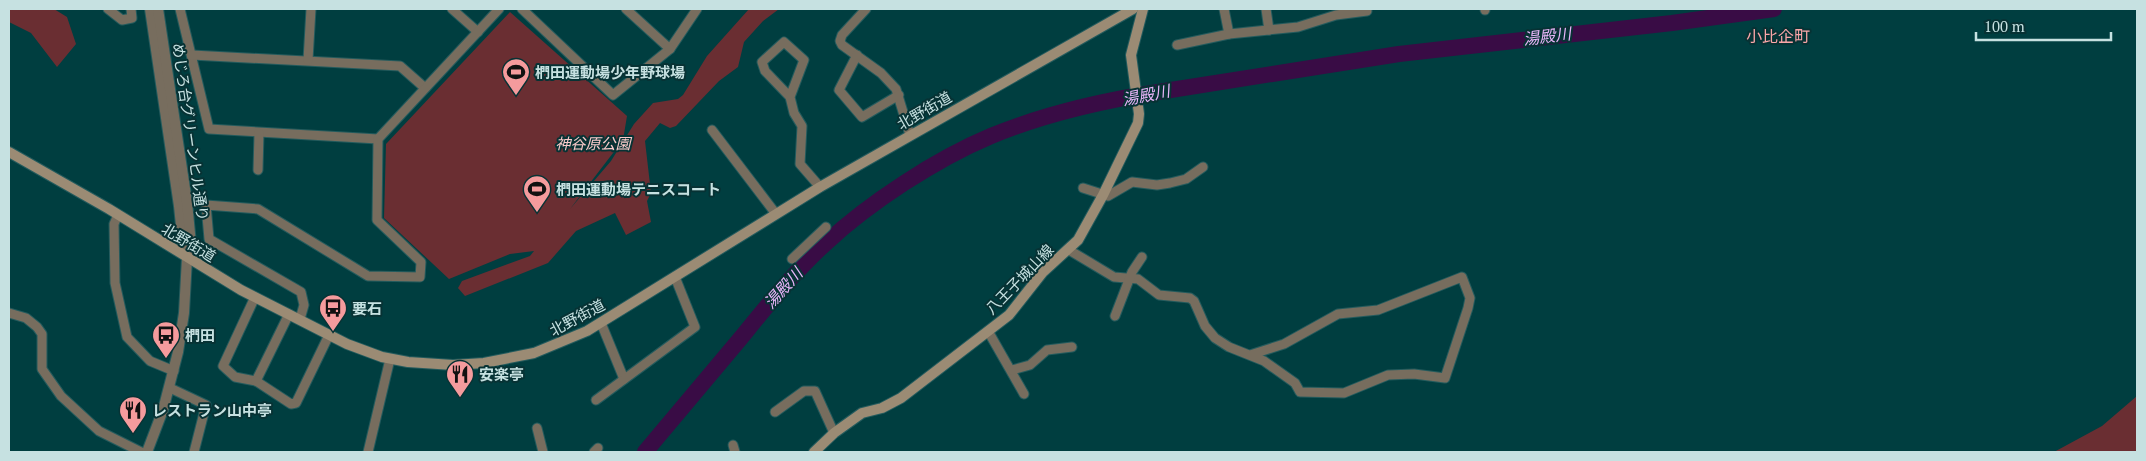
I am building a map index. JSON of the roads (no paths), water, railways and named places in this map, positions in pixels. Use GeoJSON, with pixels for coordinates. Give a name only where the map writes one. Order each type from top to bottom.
{"type":"FeatureCollection","features":[{"type":"Feature","properties":{"kind":"main road","name":"北野街道"},"geometry":{"type":"LineString","coordinates":[[9,152],[255,297],[358,349],[390,359],[428,365],[453,366],[504,361],[562,343],[601,323],[820,187],[1133,9]]}},
{"type":"Feature","properties":{"kind":"main road","name":"八王子城山線"},"geometry":{"type":"LineString","coordinates":[[814,452],[834,433],[862,412],[888,406],[901,398],[988,331],[1017,306],[1043,272],[1078,240],[1103,196],[1133,135],[1139,118],[1132,48],[1143,9]]}},
{"type":"Feature","properties":{"kind":"street"},"geometry":{"type":"LineString","coordinates":[[108,9],[122,20],[132,18],[131,9]]}},
{"type":"Feature","properties":{"kind":"street","name":"めじろ台グリーンヒル通り"},"geometry":{"type":"LineString","coordinates":[[150,9],[183,244],[187,258]]}},
{"type":"Feature","properties":{"kind":"street","name":"めじろ台グリーンヒル通り"},"geometry":{"type":"LineString","coordinates":[[147,452],[170,388],[174,371],[183,320],[187,258],[191,244],[189,213],[158,9]]}},
{"type":"Feature","properties":{"kind":"street"},"geometry":{"type":"LineString","coordinates":[[180,9],[210,130],[378,139]]}},
{"type":"Feature","properties":{"kind":"street"},"geometry":{"type":"LineString","coordinates":[[308,60],[311,9]]}},
{"type":"Feature","properties":{"kind":"street"},"geometry":{"type":"LineString","coordinates":[[452,9],[478,32]]}},
{"type":"Feature","properties":{"kind":"street"},"geometry":{"type":"LineString","coordinates":[[300,319],[304,305],[301,292],[208,239],[206,205],[258,209],[368,276],[420,277],[421,262],[377,220],[378,139],[499,9]]}},
{"type":"Feature","properties":{"kind":"street"},"geometry":{"type":"LineString","coordinates":[[522,9],[613,95],[670,48],[697,9]]}},
{"type":"Feature","properties":{"kind":"street"},"geometry":{"type":"LineString","coordinates":[[626,9],[670,48]]}},
{"type":"Feature","properties":{"kind":"street"},"geometry":{"type":"LineString","coordinates":[[866,9],[842,35],[840,41],[842,45],[881,73],[898,95],[910,135]]}},
{"type":"Feature","properties":{"kind":"street"},"geometry":{"type":"LineString","coordinates":[[1224,9],[1229,34]]}},
{"type":"Feature","properties":{"kind":"street"},"geometry":{"type":"LineString","coordinates":[[1266,9],[1269,30]]}},
{"type":"Feature","properties":{"kind":"street"},"geometry":{"type":"LineString","coordinates":[[1177,45],[1229,34],[1298,26],[1336,15],[1366,11]]}},
{"type":"Feature","properties":{"kind":"street"},"geometry":{"type":"LineString","coordinates":[[790,97],[804,60],[784,42],[762,62],[765,71],[790,97],[794,113],[802,126],[803,140],[800,164],[820,187]]}},
{"type":"Feature","properties":{"kind":"street"},"geometry":{"type":"LineString","coordinates":[[192,55],[400,66],[425,88]]}},
{"type":"Feature","properties":{"kind":"street"},"geometry":{"type":"LineString","coordinates":[[857,55],[839,90],[862,117],[898,95]]}},
{"type":"Feature","properties":{"kind":"street"},"geometry":{"type":"LineString","coordinates":[[712,130],[776,214]]}},
{"type":"Feature","properties":{"kind":"street"},"geometry":{"type":"LineString","coordinates":[[258,170],[259,133]]}},
{"type":"Feature","properties":{"kind":"street"},"geometry":{"type":"LineString","coordinates":[[1083,188],[1103,196],[1112,194],[1132,182],[1157,185],[1186,179],[1203,167]]}},
{"type":"Feature","properties":{"kind":"street"},"geometry":{"type":"LineString","coordinates":[[118,215],[114,224],[116,283],[127,337],[150,361],[174,371]]}},
{"type":"Feature","properties":{"kind":"street"},"geometry":{"type":"LineString","coordinates":[[792,259],[826,228]]}},
{"type":"Feature","properties":{"kind":"street"},"geometry":{"type":"LineString","coordinates":[[1069,250],[1102,272],[1114,277],[1138,279],[1159,294],[1190,298],[1194,301],[1205,326],[1215,338],[1229,347],[1264,361],[1287,377],[1304,394],[1344,393],[1388,375],[1414,374],[1445,378],[1470,298],[1462,277],[1378,310],[1338,314],[1284,344],[1250,355]]}},
{"type":"Feature","properties":{"kind":"street"},"geometry":{"type":"LineString","coordinates":[[1115,316],[1132,272],[1142,257]]}},
{"type":"Feature","properties":{"kind":"street"},"geometry":{"type":"LineString","coordinates":[[596,400],[695,327],[675,277]]}},
{"type":"Feature","properties":{"kind":"street"},"geometry":{"type":"LineString","coordinates":[[255,297],[223,366],[235,377],[256,381],[291,404],[296,403],[330,335]]}},
{"type":"Feature","properties":{"kind":"street"},"geometry":{"type":"LineString","coordinates":[[9,313],[26,318],[38,327],[42,334],[42,369],[61,396],[99,431],[141,452]]}},
{"type":"Feature","properties":{"kind":"street"},"geometry":{"type":"LineString","coordinates":[[256,381],[289,314]]}},
{"type":"Feature","properties":{"kind":"street"},"geometry":{"type":"LineString","coordinates":[[601,323],[624,380]]}},
{"type":"Feature","properties":{"kind":"street"},"geometry":{"type":"LineString","coordinates":[[988,331],[1024,394]]}},
{"type":"Feature","properties":{"kind":"street"},"geometry":{"type":"LineString","coordinates":[[1012,370],[1030,365],[1047,350],[1072,347]]}},
{"type":"Feature","properties":{"kind":"street"},"geometry":{"type":"LineString","coordinates":[[368,452],[390,359]]}},
{"type":"Feature","properties":{"kind":"street"},"geometry":{"type":"LineString","coordinates":[[170,388],[206,405],[194,452]]}},
{"type":"Feature","properties":{"kind":"street"},"geometry":{"type":"LineString","coordinates":[[775,412],[804,391],[815,391],[834,433]]}},
{"type":"Feature","properties":{"kind":"street"},"geometry":{"type":"LineString","coordinates":[[537,428],[543,452]]}},
{"type":"Feature","properties":{"kind":"waterway","name":"湯殿川"},"geometry":{"type":"LineString","coordinates":[[645,452],[781,290],[826,243],[862,213],[926,169],[970,146],[1011,128],[1073,109],[1115,100],[1399,54],[1672,23],[1774,9]]}},
{"type":"Feature","properties":{"kind":"place","name":"椚田運動場少年野球場"},"geometry":{"type":"Point","coordinates":[516,96]}},
{"type":"Feature","properties":{"kind":"place","name":"椚田運動場テニスコート"},"geometry":{"type":"Point","coordinates":[537,213]}},
{"type":"Feature","properties":{"kind":"place","name":"要石"},"geometry":{"type":"Point","coordinates":[333,332]}},
{"type":"Feature","properties":{"kind":"place","name":"椚田"},"geometry":{"type":"Point","coordinates":[166,359]}},
{"type":"Feature","properties":{"kind":"place","name":"安楽亭"},"geometry":{"type":"Point","coordinates":[460,398]}},
{"type":"Feature","properties":{"kind":"place","name":"レストラン山中亭"},"geometry":{"type":"Point","coordinates":[133,434]}},
{"type":"Feature","properties":{"kind":"district","name":"小比企町"},"geometry":{"type":"Point","coordinates":[1778,36]}},
{"type":"Feature","properties":{"kind":"park label","name":"神谷原公園"},"geometry":{"type":"Point","coordinates":[593,143]}}]}
